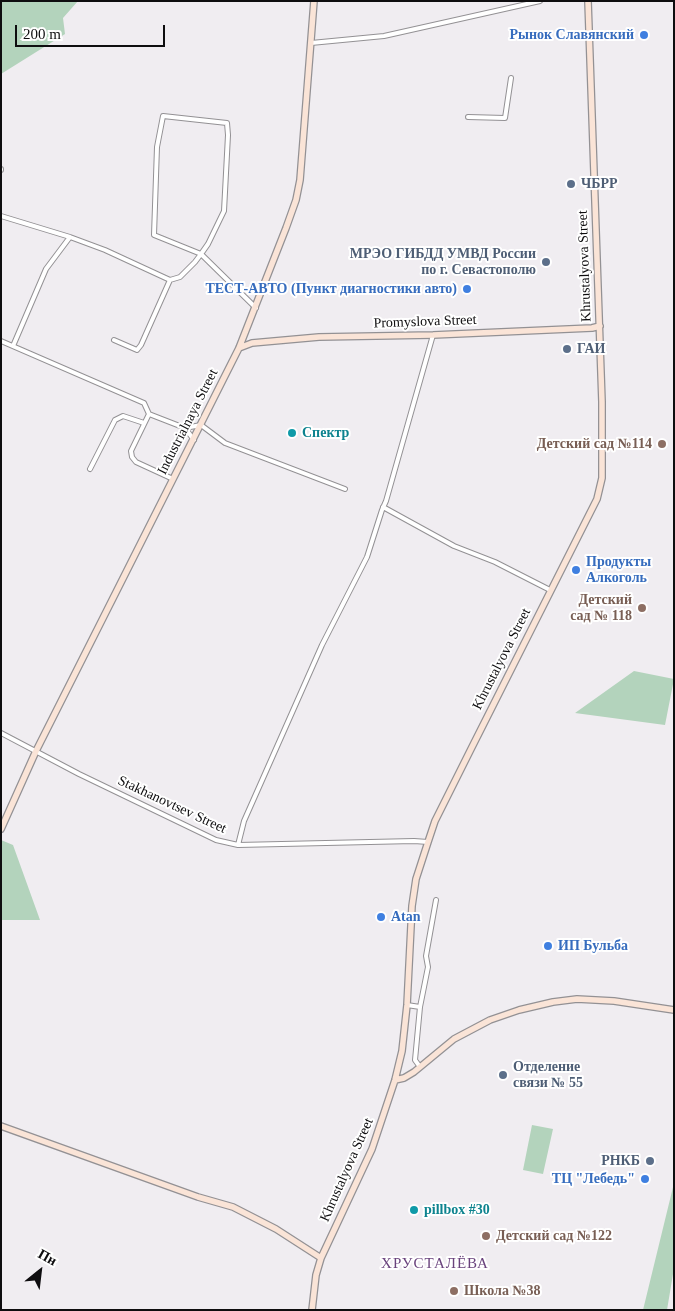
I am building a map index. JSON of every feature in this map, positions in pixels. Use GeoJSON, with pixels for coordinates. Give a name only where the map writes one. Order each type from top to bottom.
{"type":"FeatureCollection","features":[{"type":"Feature","properties":{"kind":"main road","name":"Industrialnaya Street"},"geometry":{"type":"LineString","coordinates":[[1,829],[36,751],[194,440],[250,324],[296,200],[300,180],[314,1]]}},
{"type":"Feature","properties":{"kind":"main road","name":"Khrustalyova Street"},"geometry":{"type":"LineString","coordinates":[[312,1310],[316,1276],[321,1258],[372,1148],[395,1080],[402,1051],[407,1005],[412,906],[416,878],[435,821],[596,499],[602,478],[600,326],[588,1]]}},
{"type":"Feature","properties":{"kind":"main road"},"geometry":{"type":"LineString","coordinates":[[250,324],[248,334],[252,342]]}},
{"type":"Feature","properties":{"kind":"main road","name":"Promyslova Street"},"geometry":{"type":"LineString","coordinates":[[239,348],[252,342],[319,337],[432,335],[592,328],[600,326]]}},
{"type":"Feature","properties":{"kind":"main road"},"geometry":{"type":"LineString","coordinates":[[395,1080],[404,1078],[420,1067],[454,1039],[490,1020],[520,1010],[577,999],[614,1001],[674,1010]]}},
{"type":"Feature","properties":{"kind":"main road"},"geometry":{"type":"LineString","coordinates":[[1,1126],[198,1197],[233,1207],[276,1229],[321,1258]]}},
{"type":"Feature","properties":{"kind":"street"},"geometry":{"type":"LineString","coordinates":[[312,43],[384,36],[540,1]]}},
{"type":"Feature","properties":{"kind":"street"},"geometry":{"type":"LineString","coordinates":[[468,117],[505,118],[510,78]]}},
{"type":"Feature","properties":{"kind":"street"},"geometry":{"type":"LineString","coordinates":[[1,216],[70,237],[113,253],[170,280],[180,277],[201,254],[208,244],[224,211],[227,123],[163,116],[157,147],[154,235],[201,254],[256,308]]}},
{"type":"Feature","properties":{"kind":"street"},"geometry":{"type":"LineString","coordinates":[[13,346],[46,269],[70,237]]}},
{"type":"Feature","properties":{"kind":"street"},"geometry":{"type":"LineString","coordinates":[[114,340],[137,350],[170,280]]}},
{"type":"Feature","properties":{"kind":"street"},"geometry":{"type":"LineString","coordinates":[[238,845],[244,821],[322,645],[367,557],[432,335]]}},
{"type":"Feature","properties":{"kind":"street"},"geometry":{"type":"LineString","coordinates":[[1,341],[142,401],[147,406],[148,414],[131,451],[132,457],[136,462],[173,479]]}},
{"type":"Feature","properties":{"kind":"street"},"geometry":{"type":"LineString","coordinates":[[148,414],[185,428],[201,425],[225,443],[345,489]]}},
{"type":"Feature","properties":{"kind":"street"},"geometry":{"type":"LineString","coordinates":[[90,469],[115,420],[123,416],[144,423]]}},
{"type":"Feature","properties":{"kind":"street"},"geometry":{"type":"LineString","coordinates":[[185,428],[194,440]]}},
{"type":"Feature","properties":{"kind":"street"},"geometry":{"type":"LineString","coordinates":[[383,507],[454,546],[495,562],[550,590]]}},
{"type":"Feature","properties":{"kind":"street","name":"Stakhanovtsev Street"},"geometry":{"type":"LineString","coordinates":[[1,733],[78,774],[216,840],[238,845],[428,842]]}},
{"type":"Feature","properties":{"kind":"street"},"geometry":{"type":"LineString","coordinates":[[420,1067],[416,1060],[420,1007],[428,967],[426,956],[436,900]]}},
{"type":"Feature","properties":{"kind":"street"},"geometry":{"type":"LineString","coordinates":[[407,1005],[420,1007]]}},
{"type":"Feature","properties":{"kind":"green space"},"geometry":{"type":"Polygon","coordinates":[[[1,1],[78,1],[63,18],[65,34],[1,74],[1,1]]]}},
{"type":"Feature","properties":{"kind":"green space"},"geometry":{"type":"Polygon","coordinates":[[[634,671],[674,679],[665,725],[575,713],[634,671]]]}},
{"type":"Feature","properties":{"kind":"green space"},"geometry":{"type":"Polygon","coordinates":[[[1,840],[13,845],[40,920],[1,920],[1,840]]]}},
{"type":"Feature","properties":{"kind":"green space"},"geometry":{"type":"Polygon","coordinates":[[[532,1125],[553,1129],[543,1174],[523,1170],[532,1125]]]}},
{"type":"Feature","properties":{"kind":"green space"},"geometry":{"type":"Polygon","coordinates":[[[674,1183],[674,1268],[667,1310],[643,1310],[674,1183]]]}},
{"type":"Feature","properties":{"kind":"place","name":"Рынок Славянский"},"geometry":{"type":"Point","coordinates":[644,35]}},
{"type":"Feature","properties":{"kind":"place","name":"ЧБРР"},"geometry":{"type":"Point","coordinates":[571,184]}},
{"type":"Feature","properties":{"kind":"place","name":"МРЭО ГИБДД УМВД России по г. Севастополю"},"geometry":{"type":"Point","coordinates":[546,262]}},
{"type":"Feature","properties":{"kind":"place","name":"ТЕСТ-АВТО (Пункт диагностики авто)"},"geometry":{"type":"Point","coordinates":[467,289]}},
{"type":"Feature","properties":{"kind":"place","name":"ГАИ"},"geometry":{"type":"Point","coordinates":[567,349]}},
{"type":"Feature","properties":{"kind":"place","name":"Спектр"},"geometry":{"type":"Point","coordinates":[292,433]}},
{"type":"Feature","properties":{"kind":"place","name":"Детский сад №114"},"geometry":{"type":"Point","coordinates":[662,444]}},
{"type":"Feature","properties":{"kind":"place","name":"Продукты Алкоголь"},"geometry":{"type":"Point","coordinates":[576,570]}},
{"type":"Feature","properties":{"kind":"place","name":"Детский сад № 118"},"geometry":{"type":"Point","coordinates":[642,608]}},
{"type":"Feature","properties":{"kind":"place","name":"Atan"},"geometry":{"type":"Point","coordinates":[381,917]}},
{"type":"Feature","properties":{"kind":"place","name":"ИП Бульба"},"geometry":{"type":"Point","coordinates":[548,946]}},
{"type":"Feature","properties":{"kind":"place","name":"Отделение связи № 55"},"geometry":{"type":"Point","coordinates":[503,1075]}},
{"type":"Feature","properties":{"kind":"place","name":"РНКБ"},"geometry":{"type":"Point","coordinates":[650,1161]}},
{"type":"Feature","properties":{"kind":"place","name":"ТЦ \"Лебедь\""},"geometry":{"type":"Point","coordinates":[645,1179]}},
{"type":"Feature","properties":{"kind":"place","name":"pillbox #30"},"geometry":{"type":"Point","coordinates":[414,1210]}},
{"type":"Feature","properties":{"kind":"place","name":"Детский сад №122"},"geometry":{"type":"Point","coordinates":[486,1236]}},
{"type":"Feature","properties":{"kind":"place","name":"Школа №38"},"geometry":{"type":"Point","coordinates":[454,1291]}},
{"type":"Feature","properties":{"kind":"district","name":"ХРУСТАЛЁВА"},"geometry":{"type":"Point","coordinates":[435,1264]}}]}
